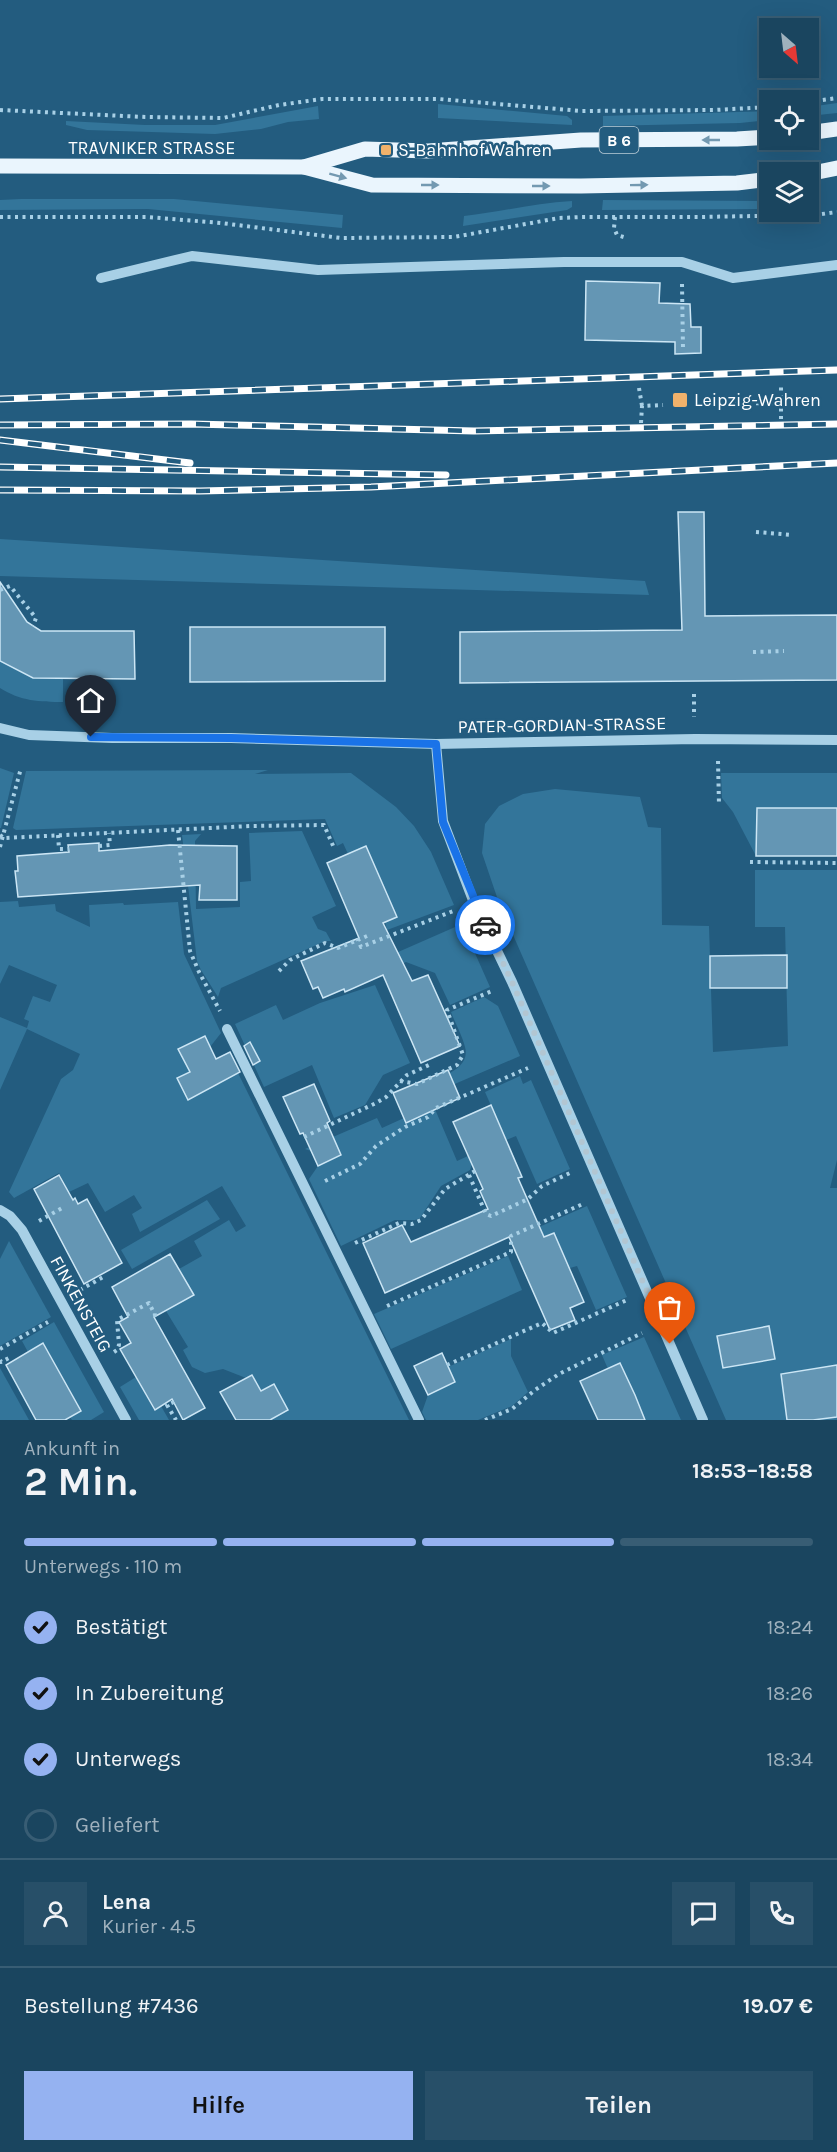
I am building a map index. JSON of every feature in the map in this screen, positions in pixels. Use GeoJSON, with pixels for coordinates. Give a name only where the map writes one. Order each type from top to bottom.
{"type":"FeatureCollection","features":[{"type":"Feature","properties":{"kind":"main road"},"geometry":{"type":"LineString","coordinates":[[819,132],[837,129]]}},
{"type":"Feature","properties":{"kind":"main road","name":"TRAVNIKER STRASSE"},"geometry":{"type":"LineString","coordinates":[[304,167],[365,149],[428,151],[581,140],[759,137]]}},
{"type":"Feature","properties":{"kind":"main road","name":"TRAVNIKER STRASSE"},"geometry":{"type":"LineString","coordinates":[[0,166],[304,167],[372,185],[592,186],[737,183],[759,180]]}},
{"type":"Feature","properties":{"kind":"main road"},"geometry":{"type":"LineString","coordinates":[[819,172],[837,168]]}},
{"type":"Feature","properties":{"kind":"street"},"geometry":{"type":"LineString","coordinates":[[101,278],[192,256],[318,270],[564,262],[682,261],[733,278],[837,265]]}},
{"type":"Feature","properties":{"kind":"street","name":"PATER-GORDIAN-STRASSE"},"geometry":{"type":"LineString","coordinates":[[0,728],[29,735],[436,744],[706,739],[837,740]]}},
{"type":"Feature","properties":{"kind":"street"},"geometry":{"type":"LineString","coordinates":[[436,744],[443,822],[474,903],[512,982],[703,1420]]}},
{"type":"Feature","properties":{"kind":"street"},"geometry":{"type":"LineString","coordinates":[[227,1029],[419,1420]]}},
{"type":"Feature","properties":{"kind":"street","name":"FINKENSTEIG"},"geometry":{"type":"LineString","coordinates":[[0,1210],[10,1216],[22,1230],[126,1420]]}},
{"type":"Feature","properties":{"kind":"path"},"geometry":{"type":"LineString","coordinates":[[819,100],[837,98]]}},
{"type":"Feature","properties":{"kind":"path"},"geometry":{"type":"LineString","coordinates":[[0,110],[223,118],[279,105],[322,99],[439,99],[582,111],[759,108]]}},
{"type":"Feature","properties":{"kind":"path"},"geometry":{"type":"LineString","coordinates":[[0,217],[147,217],[220,223],[341,238],[454,237],[559,218],[815,215],[837,212]]}},
{"type":"Feature","properties":{"kind":"path"},"geometry":{"type":"LineString","coordinates":[[682,304],[683,350]]}},
{"type":"Feature","properties":{"kind":"path"},"geometry":{"type":"LineString","coordinates":[[781,383],[781,419]]}},
{"type":"Feature","properties":{"kind":"path"},"geometry":{"type":"LineString","coordinates":[[639,388],[642,406],[641,423]]}},
{"type":"Feature","properties":{"kind":"path"},"geometry":{"type":"LineString","coordinates":[[711,404],[781,403]]}},
{"type":"Feature","properties":{"kind":"path"},"geometry":{"type":"LineString","coordinates":[[642,406],[663,405]]}},
{"type":"Feature","properties":{"kind":"path"},"geometry":{"type":"LineString","coordinates":[[756,532],[794,535]]}},
{"type":"Feature","properties":{"kind":"path"},"geometry":{"type":"LineString","coordinates":[[0,590],[10,586],[36,618],[33,626]]}},
{"type":"Feature","properties":{"kind":"path"},"geometry":{"type":"LineString","coordinates":[[753,652],[784,651]]}},
{"type":"Feature","properties":{"kind":"path"},"geometry":{"type":"LineString","coordinates":[[0,847],[21,768]]}},
{"type":"Feature","properties":{"kind":"path"},"geometry":{"type":"LineString","coordinates":[[718,768],[719,805]]}},
{"type":"Feature","properties":{"kind":"path"},"geometry":{"type":"LineString","coordinates":[[2,836],[58,836],[251,826],[324,825],[334,848]]}},
{"type":"Feature","properties":{"kind":"path"},"geometry":{"type":"LineString","coordinates":[[178,830],[190,951],[224,1017]]}},
{"type":"Feature","properties":{"kind":"path"},"geometry":{"type":"LineString","coordinates":[[99,846],[110,845],[109,833]]}},
{"type":"Feature","properties":{"kind":"path"},"geometry":{"type":"LineString","coordinates":[[58,836],[59,849],[69,849]]}},
{"type":"Feature","properties":{"kind":"path"},"geometry":{"type":"LineString","coordinates":[[750,862],[837,862]]}},
{"type":"Feature","properties":{"kind":"path"},"geometry":{"type":"LineString","coordinates":[[358,940],[361,947],[451,912]]}},
{"type":"Feature","properties":{"kind":"path"},"geometry":{"type":"LineString","coordinates":[[279,971],[290,960],[325,943],[338,948],[367,936]]}},
{"type":"Feature","properties":{"kind":"path"},"geometry":{"type":"LineString","coordinates":[[400,1081],[417,1084],[457,1065],[463,1055],[447,1010],[488,992]]}},
{"type":"Feature","properties":{"kind":"path"},"geometry":{"type":"LineString","coordinates":[[289,1155],[301,1138],[376,1103],[386,1097],[407,1075],[429,1065]]}},
{"type":"Feature","properties":{"kind":"path"},"geometry":{"type":"LineString","coordinates":[[307,1192],[360,1164],[376,1146],[405,1127],[428,1117],[436,1108],[517,1073]]}},
{"type":"Feature","properties":{"kind":"path"},"geometry":{"type":"LineString","coordinates":[[339,1257],[356,1242],[399,1222],[412,1224],[421,1220],[445,1189],[475,1171]]}},
{"type":"Feature","properties":{"kind":"path"},"geometry":{"type":"LineString","coordinates":[[469,1175],[486,1214],[491,1216],[528,1199],[542,1185],[566,1175]]}},
{"type":"Feature","properties":{"kind":"path"},"geometry":{"type":"LineString","coordinates":[[367,1315],[511,1251],[511,1236],[580,1204]]}},
{"type":"Feature","properties":{"kind":"path"},"geometry":{"type":"LineString","coordinates":[[60,1300],[105,1276]]}},
{"type":"Feature","properties":{"kind":"path"},"geometry":{"type":"LineString","coordinates":[[95,1363],[117,1350],[119,1345],[117,1320],[148,1303],[155,1315],[152,1316]]}},
{"type":"Feature","properties":{"kind":"path"},"geometry":{"type":"LineString","coordinates":[[447,1365],[542,1323],[553,1333],[621,1303]]}},
{"type":"Feature","properties":{"kind":"path"},"geometry":{"type":"LineString","coordinates":[[0,1349],[67,1312]]}},
{"type":"Feature","properties":{"kind":"path"},"geometry":{"type":"LineString","coordinates":[[485,1420],[512,1409],[559,1374],[633,1337]]}},
{"type":"Feature","properties":{"kind":"path"},"geometry":{"type":"LineString","coordinates":[[0,1360],[2,1362],[12,1357]]}},
{"type":"Feature","properties":{"kind":"path"},"geometry":{"type":"LineString","coordinates":[[174,1402],[167,1405],[176,1420]]}},
{"type":"Feature","properties":{"kind":"shaded area"},"geometry":{"type":"Polygon","coordinates":[[[837,103],[837,113],[819,115],[819,106],[837,103]]]}},
{"type":"Feature","properties":{"kind":"shaded area"},"geometry":{"type":"Polygon","coordinates":[[[438,104],[567,116],[572,120],[572,125],[438,118],[438,104]]]}},
{"type":"Feature","properties":{"kind":"shaded area"},"geometry":{"type":"Polygon","coordinates":[[[318,106],[319,119],[215,134],[87,130],[66,125],[66,121],[145,125],[215,125],[318,106]]]}},
{"type":"Feature","properties":{"kind":"shaded area"},"geometry":{"type":"Polygon","coordinates":[[[759,111],[759,121],[603,126],[603,116],[759,111]]]}},
{"type":"Feature","properties":{"kind":"shaded area"},"geometry":{"type":"Polygon","coordinates":[[[174,199],[343,215],[342,228],[148,209],[0,210],[0,200],[174,199]]]}},
{"type":"Feature","properties":{"kind":"shaded area"},"geometry":{"type":"Polygon","coordinates":[[[603,200],[759,201],[759,209],[602,210],[603,200]]]}},
{"type":"Feature","properties":{"kind":"shaded area"},"geometry":{"type":"Polygon","coordinates":[[[572,201],[572,207],[567,210],[463,226],[464,216],[572,201]]]}},
{"type":"Feature","properties":{"kind":"shaded area"},"geometry":{"type":"Polygon","coordinates":[[[0,539],[645,581],[649,595],[0,576],[0,539]]]}},
{"type":"Feature","properties":{"kind":"shaded area"},"geometry":{"type":"Polygon","coordinates":[[[0,661],[33,678],[63,679],[63,702],[30,700],[15,696],[0,688],[0,661]]]}},
{"type":"Feature","properties":{"kind":"shaded area"},"geometry":{"type":"Polygon","coordinates":[[[0,768],[14,773],[1,828],[0,828],[0,768]]]}},
{"type":"Feature","properties":{"kind":"shaded area"},"geometry":{"type":"Polygon","coordinates":[[[268,770],[255,774],[351,773],[396,807],[414,826],[431,852],[454,905],[387,930],[366,846],[348,854],[343,843],[337,846],[325,819],[16,830],[13,828],[26,771],[268,770]]]}},
{"type":"Feature","properties":{"kind":"shaded area"},"geometry":{"type":"Polygon","coordinates":[[[721,773],[837,773],[837,808],[757,808],[756,856],[733,812],[722,798],[721,773]]]}},
{"type":"Feature","properties":{"kind":"shaded area"},"geometry":{"type":"Polygon","coordinates":[[[555,789],[640,797],[648,827],[661,828],[662,925],[709,926],[713,1052],[788,1046],[785,927],[755,927],[755,870],[837,870],[837,1160],[830,1188],[837,1188],[837,1420],[726,1420],[499,903],[482,853],[485,824],[499,806],[523,794],[555,789]]]}},
{"type":"Feature","properties":{"kind":"shaded area"},"geometry":{"type":"Polygon","coordinates":[[[302,831],[336,906],[312,917],[318,929],[326,932],[331,941],[325,941],[221,988],[218,997],[197,961],[182,835],[201,834],[195,841],[196,909],[240,907],[240,882],[251,881],[249,833],[302,831]]]}},
{"type":"Feature","properties":{"kind":"shaded area"},"geometry":{"type":"Polygon","coordinates":[[[18,901],[19,907],[55,904],[56,911],[90,927],[89,905],[178,902],[184,954],[221,1033],[210,1047],[204,1036],[179,1049],[190,1072],[177,1078],[188,1100],[238,1073],[409,1420],[270,1420],[288,1410],[274,1384],[261,1391],[252,1375],[246,1378],[223,1369],[205,1373],[192,1367],[183,1350],[188,1347],[166,1311],[193,1295],[179,1269],[202,1256],[194,1241],[229,1220],[236,1232],[246,1226],[222,1186],[140,1232],[132,1214],[142,1208],[134,1195],[105,1212],[88,1183],[69,1192],[59,1173],[14,1198],[9,1192],[61,1079],[73,1070],[80,1054],[27,1029],[0,1090],[0,1017],[27,1028],[29,1021],[24,1019],[33,996],[50,1002],[57,985],[9,965],[0,984],[0,902],[18,901]]]}},
{"type":"Feature","properties":{"kind":"shaded area"},"geometry":{"type":"Polygon","coordinates":[[[462,924],[490,987],[450,1005],[435,973],[406,962],[384,972],[389,956],[462,924]]]}},
{"type":"Feature","properties":{"kind":"shaded area"},"geometry":{"type":"Polygon","coordinates":[[[375,985],[410,1063],[383,1075],[365,1105],[334,1118],[312,1065],[264,1087],[235,1024],[276,1005],[283,1020],[320,1003],[375,985]]]}},
{"type":"Feature","properties":{"kind":"shaded area"},"geometry":{"type":"Polygon","coordinates":[[[484,997],[498,1006],[520,1056],[429,1095],[457,1161],[468,1156],[472,1164],[470,1170],[441,1186],[420,1218],[395,1220],[341,1246],[309,1179],[318,1166],[341,1155],[334,1141],[311,1151],[305,1149],[377,1118],[382,1128],[404,1118],[406,1123],[414,1087],[448,1074],[462,1063],[466,1056],[464,1043],[451,1012],[484,997]]]}},
{"type":"Feature","properties":{"kind":"shaded area"},"geometry":{"type":"Polygon","coordinates":[[[520,1076],[523,1084],[531,1080],[570,1169],[537,1184],[516,1136],[506,1140],[485,1092],[520,1076]]]}},
{"type":"Feature","properties":{"kind":"shaded area"},"geometry":{"type":"Polygon","coordinates":[[[207,1200],[220,1219],[132,1269],[121,1250],[207,1200]]]}},
{"type":"Feature","properties":{"kind":"shaded area"},"geometry":{"type":"Polygon","coordinates":[[[587,1206],[627,1297],[596,1310],[577,1266],[570,1268],[554,1233],[543,1237],[539,1227],[587,1206]]]}},
{"type":"Feature","properties":{"kind":"shaded area"},"geometry":{"type":"Polygon","coordinates":[[[9,1241],[51,1317],[0,1346],[0,1259],[9,1241]]]}},
{"type":"Feature","properties":{"kind":"shaded area"},"geometry":{"type":"Polygon","coordinates":[[[508,1256],[522,1290],[391,1349],[374,1314],[508,1256]]]}},
{"type":"Feature","properties":{"kind":"shaded area"},"geometry":{"type":"Polygon","coordinates":[[[54,1322],[104,1412],[91,1420],[72,1420],[70,1417],[81,1410],[44,1344],[28,1352],[22,1341],[54,1322]]]}},
{"type":"Feature","properties":{"kind":"shaded area"},"geometry":{"type":"Polygon","coordinates":[[[644,1337],[681,1420],[645,1420],[620,1363],[608,1369],[602,1355],[644,1337]]]}},
{"type":"Feature","properties":{"kind":"shaded area"},"geometry":{"type":"Polygon","coordinates":[[[511,1339],[511,1356],[528,1392],[512,1406],[478,1420],[426,1420],[422,1412],[428,1395],[455,1382],[448,1367],[511,1339]]]}},
{"type":"Feature","properties":{"kind":"shaded area"},"geometry":{"type":"Polygon","coordinates":[[[0,1368],[29,1420],[0,1420],[0,1368]]]}},
{"type":"Feature","properties":{"kind":"shaded area"},"geometry":{"type":"Polygon","coordinates":[[[136,1377],[154,1410],[161,1406],[169,1420],[139,1420],[120,1387],[136,1377]]]}},
{"type":"Feature","properties":{"kind":"building"},"geometry":{"type":"Polygon","coordinates":[[[586,281],[660,283],[659,303],[690,304],[691,327],[701,327],[701,353],[675,354],[675,342],[585,340],[586,281]]]}},
{"type":"Feature","properties":{"kind":"building"},"geometry":{"type":"Polygon","coordinates":[[[678,512],[704,512],[705,616],[837,615],[837,680],[460,683],[460,632],[682,630],[678,512]]]}},
{"type":"Feature","properties":{"kind":"building"},"geometry":{"type":"Polygon","coordinates":[[[0,582],[27,622],[41,631],[134,631],[135,679],[33,678],[0,661],[0,582]]]}},
{"type":"Feature","properties":{"kind":"building"},"geometry":{"type":"Polygon","coordinates":[[[190,627],[385,627],[385,681],[190,682],[190,627]]]}},
{"type":"Feature","properties":{"kind":"building"},"geometry":{"type":"Polygon","coordinates":[[[757,808],[837,808],[837,856],[756,856],[757,808]]]}},
{"type":"Feature","properties":{"kind":"building"},"geometry":{"type":"Polygon","coordinates":[[[99,843],[99,851],[170,845],[237,846],[237,900],[199,900],[200,885],[18,897],[15,871],[18,871],[17,856],[69,852],[68,845],[99,843]]]}},
{"type":"Feature","properties":{"kind":"building"},"geometry":{"type":"Polygon","coordinates":[[[366,846],[397,917],[383,923],[412,981],[428,975],[460,1046],[421,1063],[383,975],[345,992],[344,989],[323,998],[318,987],[313,989],[301,961],[359,938],[327,863],[366,846]]]}},
{"type":"Feature","properties":{"kind":"building"},"geometry":{"type":"Polygon","coordinates":[[[787,955],[787,988],[710,988],[710,956],[787,955]]]}},
{"type":"Feature","properties":{"kind":"building"},"geometry":{"type":"Polygon","coordinates":[[[205,1036],[216,1059],[230,1052],[240,1072],[188,1100],[177,1078],[190,1072],[178,1049],[205,1036]]]}},
{"type":"Feature","properties":{"kind":"building"},"geometry":{"type":"Polygon","coordinates":[[[250,1042],[260,1061],[253,1065],[244,1046],[250,1042]]]}},
{"type":"Feature","properties":{"kind":"building"},"geometry":{"type":"Polygon","coordinates":[[[448,1070],[460,1098],[406,1123],[393,1093],[448,1070]]]}},
{"type":"Feature","properties":{"kind":"building"},"geometry":{"type":"Polygon","coordinates":[[[314,1084],[330,1121],[327,1123],[341,1155],[318,1166],[283,1097],[314,1084]]]}},
{"type":"Feature","properties":{"kind":"building"},"geometry":{"type":"Polygon","coordinates":[[[491,1105],[522,1177],[518,1178],[544,1237],[554,1233],[584,1302],[570,1308],[575,1320],[550,1330],[509,1237],[385,1293],[363,1243],[402,1225],[411,1242],[488,1209],[480,1191],[483,1189],[453,1122],[491,1105]]]}},
{"type":"Feature","properties":{"kind":"building"},"geometry":{"type":"Polygon","coordinates":[[[59,1175],[73,1200],[75,1198],[78,1204],[87,1199],[122,1263],[84,1284],[34,1189],[59,1175]]]}},
{"type":"Feature","properties":{"kind":"building"},"geometry":{"type":"Polygon","coordinates":[[[170,1254],[194,1295],[154,1317],[205,1408],[183,1420],[172,1399],[155,1410],[120,1349],[131,1343],[119,1322],[128,1317],[112,1287],[170,1254]]]}},
{"type":"Feature","properties":{"kind":"building"},"geometry":{"type":"Polygon","coordinates":[[[769,1326],[775,1359],[723,1368],[717,1336],[769,1326]]]}},
{"type":"Feature","properties":{"kind":"building"},"geometry":{"type":"Polygon","coordinates":[[[43,1343],[81,1411],[65,1420],[36,1420],[6,1365],[43,1343]]]}},
{"type":"Feature","properties":{"kind":"building"},"geometry":{"type":"Polygon","coordinates":[[[442,1353],[455,1382],[428,1395],[414,1366],[442,1353]]]}},
{"type":"Feature","properties":{"kind":"building"},"geometry":{"type":"Polygon","coordinates":[[[620,1363],[645,1420],[598,1420],[580,1381],[620,1363]]]}},
{"type":"Feature","properties":{"kind":"building"},"geometry":{"type":"Polygon","coordinates":[[[837,1365],[837,1417],[787,1420],[781,1374],[837,1365]]]}},
{"type":"Feature","properties":{"kind":"building"},"geometry":{"type":"Polygon","coordinates":[[[252,1375],[261,1391],[274,1384],[288,1410],[270,1420],[236,1420],[220,1392],[252,1375]]]}},
{"type":"Feature","properties":{"kind":"railway"},"geometry":{"type":"LineString","coordinates":[[0,399],[837,370]]}},
{"type":"Feature","properties":{"kind":"railway"},"geometry":{"type":"LineString","coordinates":[[0,425],[191,424],[474,431],[837,424]]}},
{"type":"Feature","properties":{"kind":"railway"},"geometry":{"type":"LineString","coordinates":[[0,440],[190,463]]}},
{"type":"Feature","properties":{"kind":"railway"},"geometry":{"type":"LineString","coordinates":[[0,490],[200,491],[371,487],[837,463]]}},
{"type":"Feature","properties":{"kind":"railway"},"geometry":{"type":"LineString","coordinates":[[0,467],[446,475]]}},
{"type":"Feature","properties":{"kind":"way so far"},"geometry":{"type":"LineString","coordinates":[[485,925],[670,1344]]}},
{"type":"Feature","properties":{"kind":"place","name":"S-Bahnhof Wahren"},"geometry":{"type":"Point","coordinates":[386,150]}},
{"type":"Feature","properties":{"kind":"place","name":"Leipzig-Wahren"},"geometry":{"type":"Point","coordinates":[680,400]}},
{"type":"Feature","properties":{"kind":"route"},"geometry":{"type":"LineString","coordinates":[[91,737],[231,738],[436,744],[443,822],[474,903],[485,925]]}}]}
